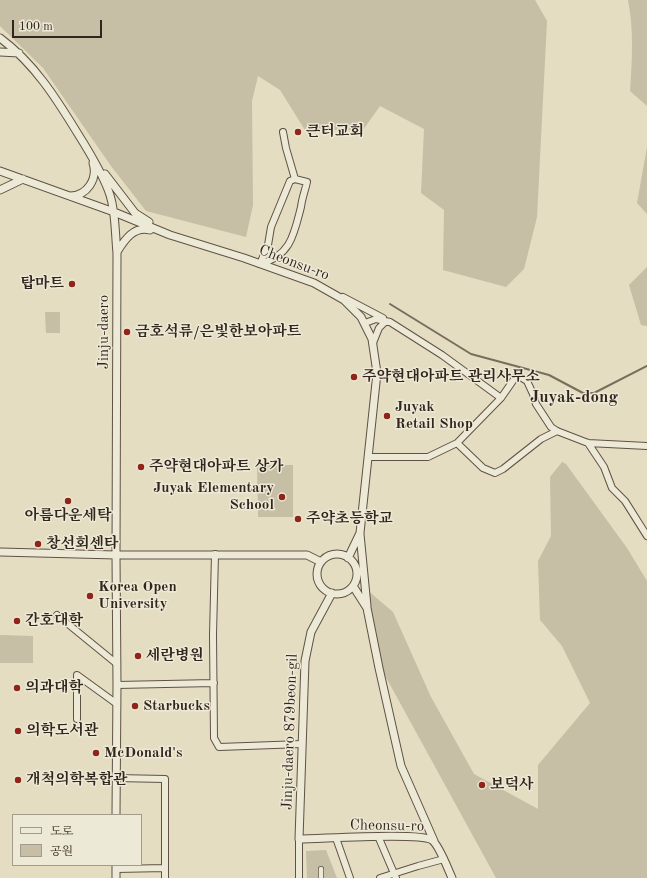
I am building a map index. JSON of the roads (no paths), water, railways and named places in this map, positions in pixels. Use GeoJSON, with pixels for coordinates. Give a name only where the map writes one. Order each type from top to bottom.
{"type":"FeatureCollection","features":[{"type":"Feature","properties":{"kind":"street","name":"Jinju-daero"},"geometry":{"type":"LineString","coordinates":[[0,38],[38,73],[91,155],[111,196],[114,212],[117,253],[116,814]]}},
{"type":"Feature","properties":{"kind":"street"},"geometry":{"type":"LineString","coordinates":[[0,52],[18,53]]}},
{"type":"Feature","properties":{"kind":"street"},"geometry":{"type":"LineString","coordinates":[[284,132],[286,148],[295,179]]}},
{"type":"Feature","properties":{"kind":"street"},"geometry":{"type":"LineString","coordinates":[[68,196],[78,196],[82,194],[91,183],[94,175],[94,166],[91,155]]}},
{"type":"Feature","properties":{"kind":"street"},"geometry":{"type":"LineString","coordinates":[[91,155],[115,189],[135,212],[170,235]]}},
{"type":"Feature","properties":{"kind":"street","name":"Cheonsu-ro"},"geometry":{"type":"LineString","coordinates":[[0,171],[114,212],[170,235],[314,283],[344,300],[358,314],[365,323],[373,343],[377,373],[360,533],[348,558]]}},
{"type":"Feature","properties":{"kind":"street"},"geometry":{"type":"LineString","coordinates":[[0,190],[23,179]]}},
{"type":"Feature","properties":{"kind":"street"},"geometry":{"type":"LineString","coordinates":[[295,179],[307,182],[292,240],[286,248],[271,261],[260,264],[268,245],[271,227],[290,181],[295,179]]}},
{"type":"Feature","properties":{"kind":"street"},"geometry":{"type":"LineString","coordinates":[[117,253],[123,241],[136,231],[144,229],[170,235]]}},
{"type":"Feature","properties":{"kind":"street"},"geometry":{"type":"LineString","coordinates":[[314,283],[390,322],[442,354],[501,398]]}},
{"type":"Feature","properties":{"kind":"street"},"geometry":{"type":"LineString","coordinates":[[365,323],[376,319],[390,322]]}},
{"type":"Feature","properties":{"kind":"street"},"geometry":{"type":"LineString","coordinates":[[373,343],[379,328],[385,322],[390,322]]}},
{"type":"Feature","properties":{"kind":"street"},"geometry":{"type":"LineString","coordinates":[[368,457],[428,457],[457,442],[501,398],[517,375],[527,381],[536,404],[551,426],[557,431],[588,443],[647,446]]}},
{"type":"Feature","properties":{"kind":"street"},"geometry":{"type":"LineString","coordinates":[[457,442],[483,468],[495,473],[503,470],[541,440],[557,431]]}},
{"type":"Feature","properties":{"kind":"street"},"geometry":{"type":"LineString","coordinates":[[588,443],[604,467],[612,488],[626,501],[647,536]]}},
{"type":"Feature","properties":{"kind":"street"},"geometry":{"type":"LineString","coordinates":[[360,533],[367,608],[401,766],[434,841]]}},
{"type":"Feature","properties":{"kind":"street"},"geometry":{"type":"LineString","coordinates":[[0,552],[116,555],[307,555],[321,562]]}},
{"type":"Feature","properties":{"kind":"street"},"geometry":{"type":"LineString","coordinates":[[215,554],[213,635],[214,738],[219,747],[302,744]]}},
{"type":"Feature","properties":{"kind":"street"},"geometry":{"type":"LineString","coordinates":[[331,555],[343,555],[348,558],[356,568],[357,574],[353,586],[343,593],[332,593],[322,588],[317,578],[317,572],[321,562],[331,555]]}},
{"type":"Feature","properties":{"kind":"street"},"geometry":{"type":"LineString","coordinates":[[353,586],[367,608]]}},
{"type":"Feature","properties":{"kind":"street","name":"Jinju-daero 879beon-gil"},"geometry":{"type":"LineString","coordinates":[[300,878],[299,840],[304,677],[308,645],[314,623],[332,593]]}},
{"type":"Feature","properties":{"kind":"street"},"geometry":{"type":"LineString","coordinates":[[57,615],[117,664]]}},
{"type":"Feature","properties":{"kind":"street"},"geometry":{"type":"LineString","coordinates":[[78,719],[78,675],[117,704]]}},
{"type":"Feature","properties":{"kind":"street"},"geometry":{"type":"LineString","coordinates":[[117,685],[214,683]]}},
{"type":"Feature","properties":{"kind":"street"},"geometry":{"type":"LineString","coordinates":[[116,778],[165,779],[165,878]]}},
{"type":"Feature","properties":{"kind":"street"},"geometry":{"type":"LineString","coordinates":[[378,836],[395,876]]}},
{"type":"Feature","properties":{"kind":"street","name":"Cheonsu-ro"},"geometry":{"type":"LineString","coordinates":[[299,840],[378,836],[425,837],[434,841],[452,878]]}},
{"type":"Feature","properties":{"kind":"street"},"geometry":{"type":"LineString","coordinates":[[336,838],[350,878]]}},
{"type":"Feature","properties":{"kind":"street"},"geometry":{"type":"LineString","coordinates":[[380,878],[395,876],[444,859]]}},
{"type":"Feature","properties":{"kind":"street"},"geometry":{"type":"LineString","coordinates":[[116,878],[116,867],[165,868]]}},
{"type":"Feature","properties":{"kind":"street"},"geometry":{"type":"LineString","coordinates":[[321,869],[321,878]]}},
{"type":"Feature","properties":{"kind":"waterway"},"geometry":{"type":"LineString","coordinates":[[390,304],[471,354],[549,375],[583,393],[594,393],[647,366]]}},
{"type":"Feature","properties":{"kind":"place","name":"큰터교회"},"geometry":{"type":"Point","coordinates":[298,132]}},
{"type":"Feature","properties":{"kind":"place","name":"탑마트"},"geometry":{"type":"Point","coordinates":[72,284]}},
{"type":"Feature","properties":{"kind":"place","name":"금호석류/은빛한보아파트"},"geometry":{"type":"Point","coordinates":[127,332]}},
{"type":"Feature","properties":{"kind":"place","name":"주약현대아파트 관리사무소"},"geometry":{"type":"Point","coordinates":[354,377]}},
{"type":"Feature","properties":{"kind":"place","name":"Juyak Retail Shop"},"geometry":{"type":"Point","coordinates":[387,416]}},
{"type":"Feature","properties":{"kind":"place","name":"주약현대아파트 상가"},"geometry":{"type":"Point","coordinates":[141,467]}},
{"type":"Feature","properties":{"kind":"place","name":"Juyak Elementary School"},"geometry":{"type":"Point","coordinates":[282,497]}},
{"type":"Feature","properties":{"kind":"place","name":"아름다운세탁"},"geometry":{"type":"Point","coordinates":[68,501]}},
{"type":"Feature","properties":{"kind":"place","name":"주약초등학교"},"geometry":{"type":"Point","coordinates":[298,519]}},
{"type":"Feature","properties":{"kind":"place","name":"창선회센타"},"geometry":{"type":"Point","coordinates":[38,544]}},
{"type":"Feature","properties":{"kind":"place","name":"Korea Open University"},"geometry":{"type":"Point","coordinates":[90,596]}},
{"type":"Feature","properties":{"kind":"place","name":"간호대학"},"geometry":{"type":"Point","coordinates":[17,621]}},
{"type":"Feature","properties":{"kind":"place","name":"세란병원"},"geometry":{"type":"Point","coordinates":[138,656]}},
{"type":"Feature","properties":{"kind":"place","name":"의과대학"},"geometry":{"type":"Point","coordinates":[17,688]}},
{"type":"Feature","properties":{"kind":"place","name":"Starbucks"},"geometry":{"type":"Point","coordinates":[135,706]}},
{"type":"Feature","properties":{"kind":"place","name":"의학도서관"},"geometry":{"type":"Point","coordinates":[18,731]}},
{"type":"Feature","properties":{"kind":"place","name":"McDonald's"},"geometry":{"type":"Point","coordinates":[96,753]}},
{"type":"Feature","properties":{"kind":"place","name":"개척의학복합관"},"geometry":{"type":"Point","coordinates":[18,780]}},
{"type":"Feature","properties":{"kind":"place","name":"보덕사"},"geometry":{"type":"Point","coordinates":[482,785]}},
{"type":"Feature","properties":{"kind":"district","name":"Juyak-dong"},"geometry":{"type":"Point","coordinates":[574,398]}}]}
